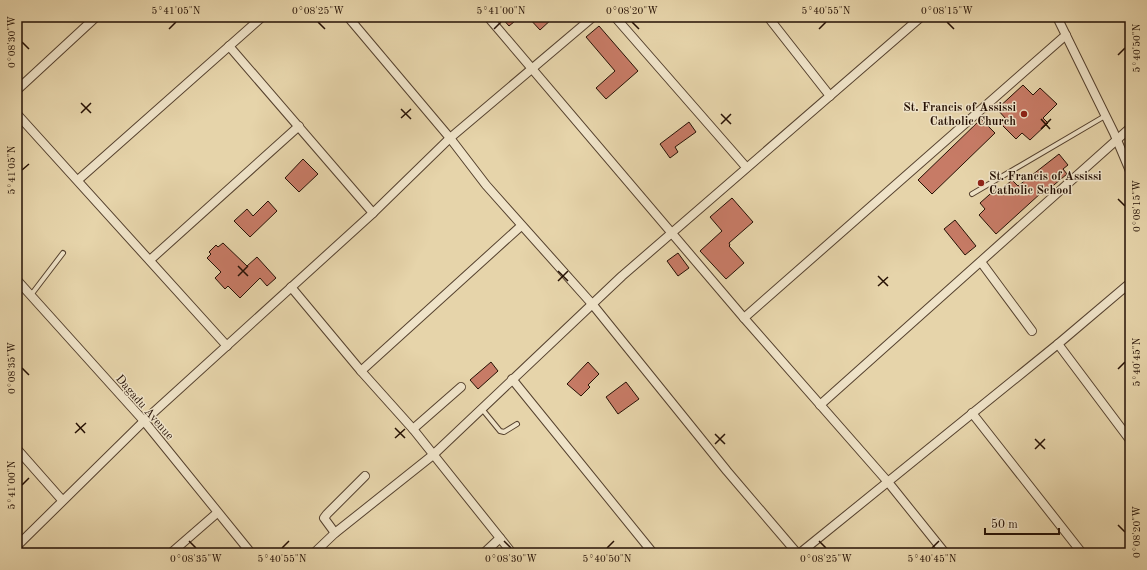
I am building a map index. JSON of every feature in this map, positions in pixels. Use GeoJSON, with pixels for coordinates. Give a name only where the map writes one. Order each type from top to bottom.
{"type":"FeatureCollection","features":[{"type":"Feature","properties":{"kind":"street"},"geometry":{"type":"LineString","coordinates":[[17,90],[96,17]]}},
{"type":"Feature","properties":{"kind":"street"},"geometry":{"type":"LineString","coordinates":[[78,180],[262,17]]}},
{"type":"Feature","properties":{"kind":"street"},"geometry":{"type":"LineString","coordinates":[[348,17],[450,138],[486,185],[593,305],[727,471],[797,553]]}},
{"type":"Feature","properties":{"kind":"street"},"geometry":{"type":"LineString","coordinates":[[488,17],[670,232],[888,482],[945,553]]}},
{"type":"Feature","properties":{"kind":"street"},"geometry":{"type":"LineString","coordinates":[[17,546],[62,500],[144,421],[373,213],[450,138],[533,70],[593,17]]}},
{"type":"Feature","properties":{"kind":"street"},"geometry":{"type":"LineString","coordinates":[[615,17],[746,167]]}},
{"type":"Feature","properties":{"kind":"street"},"geometry":{"type":"LineString","coordinates":[[768,17],[830,96]]}},
{"type":"Feature","properties":{"kind":"street"},"geometry":{"type":"LineString","coordinates":[[314,553],[335,533],[434,455],[512,379],[670,232],[921,17]]}},
{"type":"Feature","properties":{"kind":"street"},"geometry":{"type":"LineString","coordinates":[[1057,17],[1130,171]]}},
{"type":"Feature","properties":{"kind":"street"},"geometry":{"type":"LineString","coordinates":[[744,318],[1066,35]]}},
{"type":"Feature","properties":{"kind":"street"},"geometry":{"type":"LineString","coordinates":[[229,46],[373,213]]}},
{"type":"Feature","properties":{"kind":"street"},"geometry":{"type":"LineString","coordinates":[[17,114],[227,346]]}},
{"type":"Feature","properties":{"kind":"street"},"geometry":{"type":"LineString","coordinates":[[150,260],[299,126]]}},
{"type":"Feature","properties":{"kind":"street"},"geometry":{"type":"LineString","coordinates":[[820,405],[1130,128]]}},
{"type":"Feature","properties":{"kind":"street"},"geometry":{"type":"LineString","coordinates":[[361,371],[521,226]]}},
{"type":"Feature","properties":{"kind":"street"},"geometry":{"type":"LineString","coordinates":[[981,262],[1032,331]]}},
{"type":"Feature","properties":{"kind":"street","name":"Dagadu Avenue"},"geometry":{"type":"LineString","coordinates":[[17,280],[144,421],[217,513],[251,553]]}},
{"type":"Feature","properties":{"kind":"street"},"geometry":{"type":"LineString","coordinates":[[800,553],[1058,344],[1130,283]]}},
{"type":"Feature","properties":{"kind":"street"},"geometry":{"type":"LineString","coordinates":[[291,287],[361,371],[413,429],[512,553]]}},
{"type":"Feature","properties":{"kind":"street"},"geometry":{"type":"LineString","coordinates":[[1058,344],[1130,440]]}},
{"type":"Feature","properties":{"kind":"street"},"geometry":{"type":"LineString","coordinates":[[512,379],[654,553]]}},
{"type":"Feature","properties":{"kind":"street"},"geometry":{"type":"LineString","coordinates":[[413,429],[461,387]]}},
{"type":"Feature","properties":{"kind":"street"},"geometry":{"type":"LineString","coordinates":[[972,413],[1082,553]]}},
{"type":"Feature","properties":{"kind":"street"},"geometry":{"type":"LineString","coordinates":[[17,449],[62,500]]}},
{"type":"Feature","properties":{"kind":"street"},"geometry":{"type":"LineString","coordinates":[[335,533],[325,522],[324,518],[365,476]]}},
{"type":"Feature","properties":{"kind":"street"},"geometry":{"type":"LineString","coordinates":[[171,553],[217,513]]}},
{"type":"Feature","properties":{"kind":"street"},"geometry":{"type":"LineString","coordinates":[[484,553],[500,538]]}},
{"type":"Feature","properties":{"kind":"lane"},"geometry":{"type":"LineString","coordinates":[[972,194],[1105,116]]}},
{"type":"Feature","properties":{"kind":"lane"},"geometry":{"type":"LineString","coordinates":[[31,296],[63,253]]}},
{"type":"Feature","properties":{"kind":"lane"},"geometry":{"type":"LineString","coordinates":[[482,408],[500,431],[504,432],[517,424]]}},
{"type":"Feature","properties":{"kind":"building"},"geometry":{"type":"Polygon","coordinates":[[[501,17],[520,17],[509,26],[501,17]]]}},
{"type":"Feature","properties":{"kind":"building"},"geometry":{"type":"Polygon","coordinates":[[[528,17],[554,17],[540,30],[528,17]]]}},
{"type":"Feature","properties":{"kind":"building"},"geometry":{"type":"Polygon","coordinates":[[[599,26],[638,71],[606,99],[596,88],[615,71],[586,37],[599,26]]]}},
{"type":"Feature","properties":{"kind":"building","name":"St. Francis of Assissi Catholic Church"},"geometry":{"type":"Polygon","coordinates":[[[1023,85],[1033,95],[1040,88],[1057,104],[1043,118],[1048,123],[1030,140],[1022,133],[1016,139],[1001,124],[1006,119],[997,109],[1023,85]]]}},
{"type":"Feature","properties":{"kind":"building"},"geometry":{"type":"Polygon","coordinates":[[[981,119],[995,133],[932,194],[918,180],[981,119]]]}},
{"type":"Feature","properties":{"kind":"building"},"geometry":{"type":"Polygon","coordinates":[[[689,122],[696,132],[675,147],[678,152],[670,158],[660,144],[689,122]]]}},
{"type":"Feature","properties":{"kind":"building"},"geometry":{"type":"Polygon","coordinates":[[[1059,154],[1068,165],[1063,169],[1067,174],[1042,195],[1041,193],[996,234],[979,215],[985,209],[980,203],[998,187],[1001,190],[1012,180],[1018,186],[1059,154]]]}},
{"type":"Feature","properties":{"kind":"building"},"geometry":{"type":"Polygon","coordinates":[[[303,159],[318,174],[299,192],[285,178],[303,159]]]}},
{"type":"Feature","properties":{"kind":"building"},"geometry":{"type":"Polygon","coordinates":[[[732,198],[753,222],[729,243],[729,246],[744,263],[726,279],[700,251],[722,231],[710,217],[732,198]]]}},
{"type":"Feature","properties":{"kind":"building"},"geometry":{"type":"Polygon","coordinates":[[[268,201],[277,211],[250,237],[234,221],[247,209],[253,216],[268,201]]]}},
{"type":"Feature","properties":{"kind":"building"},"geometry":{"type":"Polygon","coordinates":[[[955,220],[976,246],[965,255],[944,229],[955,220]]]}},
{"type":"Feature","properties":{"kind":"building"},"geometry":{"type":"Polygon","coordinates":[[[223,243],[247,266],[257,257],[276,278],[267,286],[260,278],[240,298],[228,286],[225,289],[215,278],[221,272],[207,258],[211,254],[209,252],[216,245],[218,247],[223,243]]]}},
{"type":"Feature","properties":{"kind":"building"},"geometry":{"type":"Polygon","coordinates":[[[678,253],[689,268],[678,276],[667,261],[678,253]]]}},
{"type":"Feature","properties":{"kind":"building"},"geometry":{"type":"Polygon","coordinates":[[[491,362],[498,371],[478,389],[470,380],[491,362]]]}},
{"type":"Feature","properties":{"kind":"building"},"geometry":{"type":"Polygon","coordinates":[[[588,362],[599,374],[588,385],[590,387],[581,396],[567,384],[588,362]]]}},
{"type":"Feature","properties":{"kind":"building"},"geometry":{"type":"Polygon","coordinates":[[[626,382],[639,399],[618,414],[606,397],[626,382]]]}},
{"type":"Feature","properties":{"kind":"place","name":"St. Francis of Assissi Catholic Church"},"geometry":{"type":"Point","coordinates":[1024,114]}},
{"type":"Feature","properties":{"kind":"place","name":"St. Francis of Assissi Catholic School"},"geometry":{"type":"Point","coordinates":[981,183]}}]}
